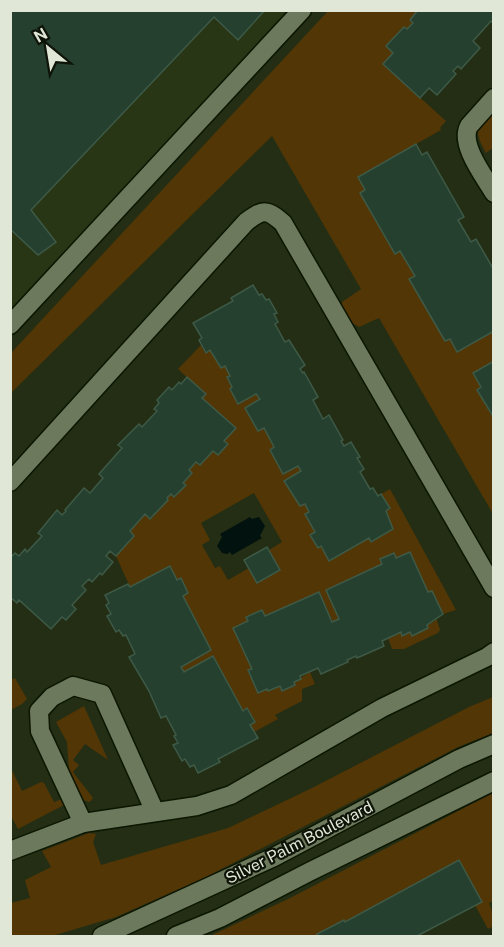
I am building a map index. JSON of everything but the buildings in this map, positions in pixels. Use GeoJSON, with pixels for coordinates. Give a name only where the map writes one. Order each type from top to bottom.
{"type":"FeatureCollection","features":[{"type":"Feature","properties":{"kind":"street"},"geometry":{"type":"LineString","coordinates":[[10,325],[302,10]]}},
{"type":"Feature","properties":{"kind":"street"},"geometry":{"type":"LineString","coordinates":[[494,98],[466,130],[466,143],[494,193]]}},
{"type":"Feature","properties":{"kind":"street"},"geometry":{"type":"LineString","coordinates":[[10,482],[246,222],[260,212],[272,213],[283,223],[494,588]]}},
{"type":"Feature","properties":{"kind":"street"},"geometry":{"type":"LineString","coordinates":[[10,850],[83,823],[197,806],[231,795],[382,708],[494,652]]}},
{"type":"Feature","properties":{"kind":"street"},"geometry":{"type":"LineString","coordinates":[[83,823],[40,731],[39,711],[52,697],[73,686],[102,694],[155,812]]}},
{"type":"Feature","properties":{"kind":"street","name":"Silver Palm Boulevard"},"geometry":{"type":"LineString","coordinates":[[102,936],[274,857],[459,759],[494,744]]}},
{"type":"Feature","properties":{"kind":"street","name":"Silver Palm Boulevard"},"geometry":{"type":"LineString","coordinates":[[176,936],[220,918],[494,781]]}},
{"type":"Feature","properties":{"kind":"shaded area"},"geometry":{"type":"Polygon","coordinates":[[[11,11],[312,11],[11,338],[11,11]]]}},
{"type":"Feature","properties":{"kind":"shaded area"},"geometry":{"type":"Polygon","coordinates":[[[328,11],[418,11],[410,20],[413,23],[407,29],[403,27],[386,46],[393,53],[383,64],[446,121],[440,128],[441,130],[358,177],[415,276],[410,280],[445,341],[450,339],[457,351],[493,331],[490,371],[483,385],[477,390],[493,418],[493,514],[379,318],[359,327],[344,314],[342,302],[361,289],[272,136],[11,393],[11,353],[328,11]]]}},
{"type":"Feature","properties":{"kind":"shaded area"},"geometry":{"type":"Polygon","coordinates":[[[493,104],[493,148],[486,153],[479,138],[478,127],[493,104]]]}},
{"type":"Feature","properties":{"kind":"shaded area"},"geometry":{"type":"Polygon","coordinates":[[[201,345],[205,353],[210,350],[221,368],[225,366],[230,376],[227,378],[232,387],[230,389],[238,404],[256,394],[260,399],[245,408],[258,431],[264,428],[274,447],[270,451],[283,474],[298,466],[301,471],[284,481],[300,506],[305,504],[309,512],[305,514],[315,532],[310,535],[318,548],[321,546],[330,560],[369,538],[393,529],[386,511],[389,508],[381,494],[390,489],[456,610],[443,614],[432,591],[428,592],[410,552],[396,558],[394,553],[382,564],[326,590],[339,619],[333,622],[319,592],[265,616],[246,617],[248,621],[233,628],[252,669],[248,671],[258,693],[280,686],[282,691],[295,686],[294,682],[310,672],[315,684],[302,689],[302,701],[275,715],[278,719],[254,732],[250,725],[255,721],[248,709],[243,711],[214,657],[184,672],[181,667],[211,650],[183,596],[188,592],[181,579],[177,580],[170,566],[130,587],[116,556],[134,536],[130,531],[145,514],[151,519],[171,494],[175,497],[185,485],[183,483],[192,474],[189,470],[196,462],[200,465],[213,451],[218,455],[227,444],[224,441],[235,429],[202,398],[205,394],[178,369],[201,345]],[[254,493],[201,523],[210,540],[202,545],[215,568],[220,566],[228,580],[249,568],[244,560],[267,547],[269,550],[282,542],[254,493]]]}},
{"type":"Feature","properties":{"kind":"shaded area"},"geometry":{"type":"Polygon","coordinates":[[[250,517],[252,519],[259,517],[265,526],[260,536],[262,538],[232,555],[230,552],[222,553],[217,546],[222,537],[220,534],[250,517]]]}},
{"type":"Feature","properties":{"kind":"shaded area"},"geometry":{"type":"Polygon","coordinates":[[[436,617],[440,630],[438,633],[404,649],[392,649],[388,638],[401,632],[402,636],[410,632],[412,635],[428,628],[427,625],[435,621],[436,617]]]}},
{"type":"Feature","properties":{"kind":"shaded area"},"geometry":{"type":"Polygon","coordinates":[[[15,678],[27,699],[11,710],[11,680],[15,678]]]}},
{"type":"Feature","properties":{"kind":"shaded area"},"geometry":{"type":"Polygon","coordinates":[[[493,697],[493,733],[458,747],[206,877],[116,917],[52,936],[11,936],[11,903],[30,898],[25,880],[51,867],[42,851],[89,833],[96,834],[93,842],[101,865],[228,828],[493,697]]]}},
{"type":"Feature","properties":{"kind":"shaded area"},"geometry":{"type":"Polygon","coordinates":[[[84,706],[108,760],[85,744],[73,760],[79,765],[73,772],[93,798],[90,802],[83,800],[69,771],[67,742],[56,722],[84,706]]]}},
{"type":"Feature","properties":{"kind":"shaded area"},"geometry":{"type":"Polygon","coordinates":[[[10,766],[22,791],[41,782],[44,783],[54,802],[62,799],[64,805],[18,829],[11,816],[10,766]]]}},
{"type":"Feature","properties":{"kind":"shaded area"},"geometry":{"type":"Polygon","coordinates":[[[493,793],[494,901],[489,903],[494,926],[488,929],[475,905],[482,902],[459,860],[345,922],[317,934],[318,936],[210,936],[290,898],[493,793]]]}}]}
